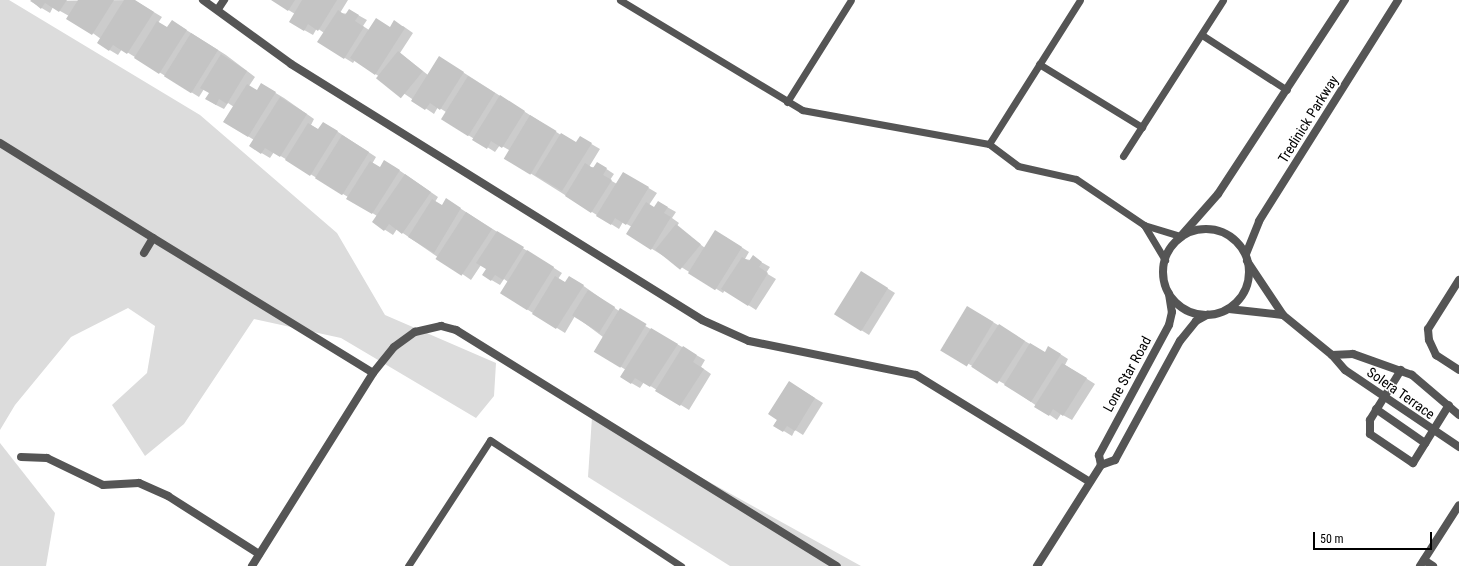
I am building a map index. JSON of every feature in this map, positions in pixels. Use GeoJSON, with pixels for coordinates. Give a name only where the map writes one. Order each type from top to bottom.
{"type":"FeatureCollection","features":[{"type":"Feature","properties":{"kind":"street"},"geometry":{"type":"LineString","coordinates":[[203,0],[218,9],[291,64],[702,320],[749,340],[916,375],[1090,482]]}},
{"type":"Feature","properties":{"kind":"street"},"geometry":{"type":"LineString","coordinates":[[218,9],[224,0]]}},
{"type":"Feature","properties":{"kind":"street"},"geometry":{"type":"LineString","coordinates":[[1283,315],[1229,309],[1207,315],[1185,310],[1169,294],[1164,283],[1165,260],[1181,236],[1218,194],[1288,90],[1345,0]]}},
{"type":"Feature","properties":{"kind":"street","name":"Tredinick Parkway"},"geometry":{"type":"LineString","coordinates":[[1247,257],[1260,220],[1398,0]]}},
{"type":"Feature","properties":{"kind":"street"},"geometry":{"type":"LineString","coordinates":[[0,143],[373,373]]}},
{"type":"Feature","properties":{"kind":"street"},"geometry":{"type":"LineString","coordinates":[[1181,236],[1205,228],[1218,230],[1239,243],[1247,257],[1248,283],[1229,309]]}},
{"type":"Feature","properties":{"kind":"street"},"geometry":{"type":"LineString","coordinates":[[144,252],[153,238]]}},
{"type":"Feature","properties":{"kind":"street","name":"Solera Terrace"},"geometry":{"type":"LineString","coordinates":[[1247,257],[1283,315],[1332,355],[1345,370],[1433,431],[1459,447]]}},
{"type":"Feature","properties":{"kind":"street"},"geometry":{"type":"LineString","coordinates":[[1459,280],[1428,329],[1429,340],[1436,355],[1459,370]]}},
{"type":"Feature","properties":{"kind":"street","name":"Lone Star Road"},"geometry":{"type":"LineString","coordinates":[[1037,566],[1100,465],[1099,455],[1169,325],[1172,312],[1169,294]]}},
{"type":"Feature","properties":{"kind":"street","name":"Lone Star Road"},"geometry":{"type":"LineString","coordinates":[[1100,465],[1115,460],[1180,340],[1196,321],[1207,315]]}},
{"type":"Feature","properties":{"kind":"street"},"geometry":{"type":"LineString","coordinates":[[252,566],[373,373],[394,347],[415,332],[441,326],[456,330],[837,566]]}},
{"type":"Feature","properties":{"kind":"street","name":"Solera Terrace"},"geometry":{"type":"LineString","coordinates":[[1332,355],[1353,354],[1401,370],[1426,383],[1459,415]]}},
{"type":"Feature","properties":{"kind":"street"},"geometry":{"type":"LineString","coordinates":[[1401,370],[1383,396],[1370,420],[1370,434],[1413,463],[1449,405]]}},
{"type":"Feature","properties":{"kind":"street"},"geometry":{"type":"LineString","coordinates":[[1376,409],[1425,443]]}},
{"type":"Feature","properties":{"kind":"street"},"geometry":{"type":"LineString","coordinates":[[21,457],[47,458],[103,485],[139,483],[168,496],[260,554]]}},
{"type":"Feature","properties":{"kind":"street"},"geometry":{"type":"LineString","coordinates":[[1434,566],[1422,563],[1459,505]]}},
{"type":"Feature","properties":{"kind":"lane"},"geometry":{"type":"LineString","coordinates":[[620,0],[802,110],[989,144],[1018,166],[1076,179],[1144,225],[1181,236]]}},
{"type":"Feature","properties":{"kind":"lane"},"geometry":{"type":"LineString","coordinates":[[788,102],[851,0]]}},
{"type":"Feature","properties":{"kind":"lane"},"geometry":{"type":"LineString","coordinates":[[989,144],[1080,0]]}},
{"type":"Feature","properties":{"kind":"lane"},"geometry":{"type":"LineString","coordinates":[[1123,156],[1202,35],[1223,0]]}},
{"type":"Feature","properties":{"kind":"lane"},"geometry":{"type":"LineString","coordinates":[[1202,35],[1288,90]]}},
{"type":"Feature","properties":{"kind":"lane"},"geometry":{"type":"LineString","coordinates":[[1039,64],[1142,127]]}},
{"type":"Feature","properties":{"kind":"lane"},"geometry":{"type":"LineString","coordinates":[[1144,225],[1165,260]]}},
{"type":"Feature","properties":{"kind":"lane"},"geometry":{"type":"LineString","coordinates":[[408,566],[490,440],[682,566]]}},
{"type":"Feature","properties":{"kind":"shaded area"},"geometry":{"type":"Polygon","coordinates":[[[0,0],[9,0],[200,115],[337,233],[385,315],[496,363],[494,396],[476,418],[341,338],[254,319],[184,424],[145,456],[112,405],[147,373],[155,326],[128,308],[71,337],[15,405],[0,430],[0,0]]]}},
{"type":"Feature","properties":{"kind":"shaded area"},"geometry":{"type":"Polygon","coordinates":[[[592,417],[861,566],[730,566],[588,477],[592,417]]]}},
{"type":"Feature","properties":{"kind":"shaded area"},"geometry":{"type":"Polygon","coordinates":[[[0,443],[55,513],[46,566],[0,566],[0,443]]]}},
{"type":"Feature","properties":{"kind":"building"},"geometry":{"type":"Polygon","coordinates":[[[30,0],[67,0],[59,12],[45,3],[41,9],[30,0]]]}},
{"type":"Feature","properties":{"kind":"building"},"geometry":{"type":"Polygon","coordinates":[[[78,0],[114,0],[92,35],[66,19],[78,0]]]}},
{"type":"Feature","properties":{"kind":"building"},"geometry":{"type":"Polygon","coordinates":[[[124,0],[135,0],[154,12],[127,54],[113,45],[109,51],[97,43],[124,0]]]}},
{"type":"Feature","properties":{"kind":"building"},"geometry":{"type":"Polygon","coordinates":[[[271,0],[295,0],[288,11],[271,0]]]}},
{"type":"Feature","properties":{"kind":"building"},"geometry":{"type":"Polygon","coordinates":[[[302,0],[337,0],[318,31],[308,24],[304,31],[289,22],[302,0]]]}},
{"type":"Feature","properties":{"kind":"building"},"geometry":{"type":"Polygon","coordinates":[[[349,9],[359,15],[355,21],[364,27],[344,59],[317,42],[338,10],[345,15],[349,9]]]}},
{"type":"Feature","properties":{"kind":"building"},"geometry":{"type":"Polygon","coordinates":[[[376,18],[390,27],[394,20],[405,28],[375,75],[350,58],[376,18]]]}},
{"type":"Feature","properties":{"kind":"building"},"geometry":{"type":"Polygon","coordinates":[[[172,20],[187,30],[159,74],[134,58],[157,21],[167,27],[172,20]]]}},
{"type":"Feature","properties":{"kind":"building"},"geometry":{"type":"Polygon","coordinates":[[[191,33],[218,50],[191,93],[164,76],[191,33]]]}},
{"type":"Feature","properties":{"kind":"building"},"geometry":{"type":"Polygon","coordinates":[[[398,51],[423,71],[401,98],[376,78],[398,51]]]}},
{"type":"Feature","properties":{"kind":"building"},"geometry":{"type":"Polygon","coordinates":[[[221,54],[247,71],[227,104],[219,99],[216,105],[205,99],[209,93],[200,88],[221,54]]]}},
{"type":"Feature","properties":{"kind":"building"},"geometry":{"type":"Polygon","coordinates":[[[439,56],[464,72],[440,110],[430,103],[425,110],[411,101],[439,56]]]}},
{"type":"Feature","properties":{"kind":"building"},"geometry":{"type":"Polygon","coordinates":[[[468,76],[495,93],[468,136],[441,119],[468,76]]]}},
{"type":"Feature","properties":{"kind":"building"},"geometry":{"type":"Polygon","coordinates":[[[261,83],[276,92],[248,137],[223,122],[247,84],[257,90],[261,83]]]}},
{"type":"Feature","properties":{"kind":"building"},"geometry":{"type":"Polygon","coordinates":[[[500,95],[525,111],[502,148],[491,141],[487,149],[472,140],[500,95]]]}},
{"type":"Feature","properties":{"kind":"building"},"geometry":{"type":"Polygon","coordinates":[[[280,97],[307,114],[280,157],[265,148],[261,154],[249,146],[280,97]]]}},
{"type":"Feature","properties":{"kind":"building"},"geometry":{"type":"Polygon","coordinates":[[[530,115],[557,131],[530,175],[504,159],[530,115]]]}},
{"type":"Feature","properties":{"kind":"building"},"geometry":{"type":"Polygon","coordinates":[[[323,122],[338,131],[310,176],[285,160],[308,123],[318,129],[323,122]]]}},
{"type":"Feature","properties":{"kind":"building"},"geometry":{"type":"Polygon","coordinates":[[[561,133],[576,142],[580,136],[592,143],[562,191],[535,175],[561,133]]]}},
{"type":"Feature","properties":{"kind":"building"},"geometry":{"type":"Polygon","coordinates":[[[342,135],[369,152],[342,195],[315,178],[342,135]]]}},
{"type":"Feature","properties":{"kind":"building"},"geometry":{"type":"Polygon","coordinates":[[[384,160],[400,170],[372,214],[346,199],[370,161],[380,167],[384,160]]]}},
{"type":"Feature","properties":{"kind":"building"},"geometry":{"type":"Polygon","coordinates":[[[597,162],[607,168],[603,175],[612,180],[591,213],[565,196],[585,163],[593,168],[597,162]]]}},
{"type":"Feature","properties":{"kind":"building"},"geometry":{"type":"Polygon","coordinates":[[[623,172],[649,187],[626,225],[615,218],[611,225],[596,216],[623,172]]]}},
{"type":"Feature","properties":{"kind":"building"},"geometry":{"type":"Polygon","coordinates":[[[405,174],[431,192],[402,234],[389,224],[384,231],[372,222],[405,174]]]}},
{"type":"Feature","properties":{"kind":"building"},"geometry":{"type":"Polygon","coordinates":[[[446,198],[461,208],[434,253],[408,237],[432,199],[442,205],[446,198]]]}},
{"type":"Feature","properties":{"kind":"building"},"geometry":{"type":"Polygon","coordinates":[[[658,201],[668,207],[664,213],[671,217],[651,250],[626,234],[646,202],[654,207],[658,201]]]}},
{"type":"Feature","properties":{"kind":"building"},"geometry":{"type":"Polygon","coordinates":[[[466,212],[492,229],[461,276],[436,259],[466,212]]]}},
{"type":"Feature","properties":{"kind":"building"},"geometry":{"type":"Polygon","coordinates":[[[676,224],[701,244],[680,270],[655,250],[676,224]]]}},
{"type":"Feature","properties":{"kind":"building"},"geometry":{"type":"Polygon","coordinates":[[[715,230],[742,247],[715,290],[688,273],[715,230]]]}},
{"type":"Feature","properties":{"kind":"building"},"geometry":{"type":"Polygon","coordinates":[[[497,231],[524,247],[503,280],[495,275],[491,281],[482,275],[486,269],[476,263],[497,231]]]}},
{"type":"Feature","properties":{"kind":"building"},"geometry":{"type":"Polygon","coordinates":[[[527,250],[554,267],[527,310],[500,293],[527,250]]]}},
{"type":"Feature","properties":{"kind":"building"},"geometry":{"type":"Polygon","coordinates":[[[753,255],[762,262],[759,267],[768,273],[748,306],[721,289],[742,257],[749,261],[753,255]]]}},
{"type":"Feature","properties":{"kind":"building"},"geometry":{"type":"Polygon","coordinates":[[[861,271],[888,288],[861,331],[834,314],[861,271]]]}},
{"type":"Feature","properties":{"kind":"building"},"geometry":{"type":"Polygon","coordinates":[[[555,276],[565,282],[569,276],[584,285],[556,329],[532,314],[555,276]]]}},
{"type":"Feature","properties":{"kind":"building"},"geometry":{"type":"Polygon","coordinates":[[[588,290],[615,307],[599,332],[572,315],[588,290]]]}},
{"type":"Feature","properties":{"kind":"building"},"geometry":{"type":"Polygon","coordinates":[[[967,306],[994,322],[967,367],[940,351],[967,306]]]}},
{"type":"Feature","properties":{"kind":"building"},"geometry":{"type":"Polygon","coordinates":[[[620,308],[647,324],[620,368],[594,352],[620,308]]]}},
{"type":"Feature","properties":{"kind":"building"},"geometry":{"type":"Polygon","coordinates":[[[999,324],[1025,341],[997,384],[971,367],[999,324]]]}},
{"type":"Feature","properties":{"kind":"building"},"geometry":{"type":"Polygon","coordinates":[[[651,328],[678,344],[650,387],[635,378],[631,384],[620,377],[651,328]]]}},
{"type":"Feature","properties":{"kind":"building"},"geometry":{"type":"Polygon","coordinates":[[[1030,343],[1045,352],[1048,346],[1061,354],[1031,402],[1004,385],[1030,343]]]}},
{"type":"Feature","properties":{"kind":"building"},"geometry":{"type":"Polygon","coordinates":[[[683,346],[697,355],[693,362],[704,369],[680,406],[655,391],[683,346]]]}},
{"type":"Feature","properties":{"kind":"building"},"geometry":{"type":"Polygon","coordinates":[[[1062,363],[1087,378],[1063,416],[1053,409],[1049,416],[1034,407],[1062,363]]]}},
{"type":"Feature","properties":{"kind":"building"},"geometry":{"type":"Polygon","coordinates":[[[789,381],[815,398],[795,431],[787,426],[783,432],[773,426],[777,420],[768,414],[789,381]]]}}]}
